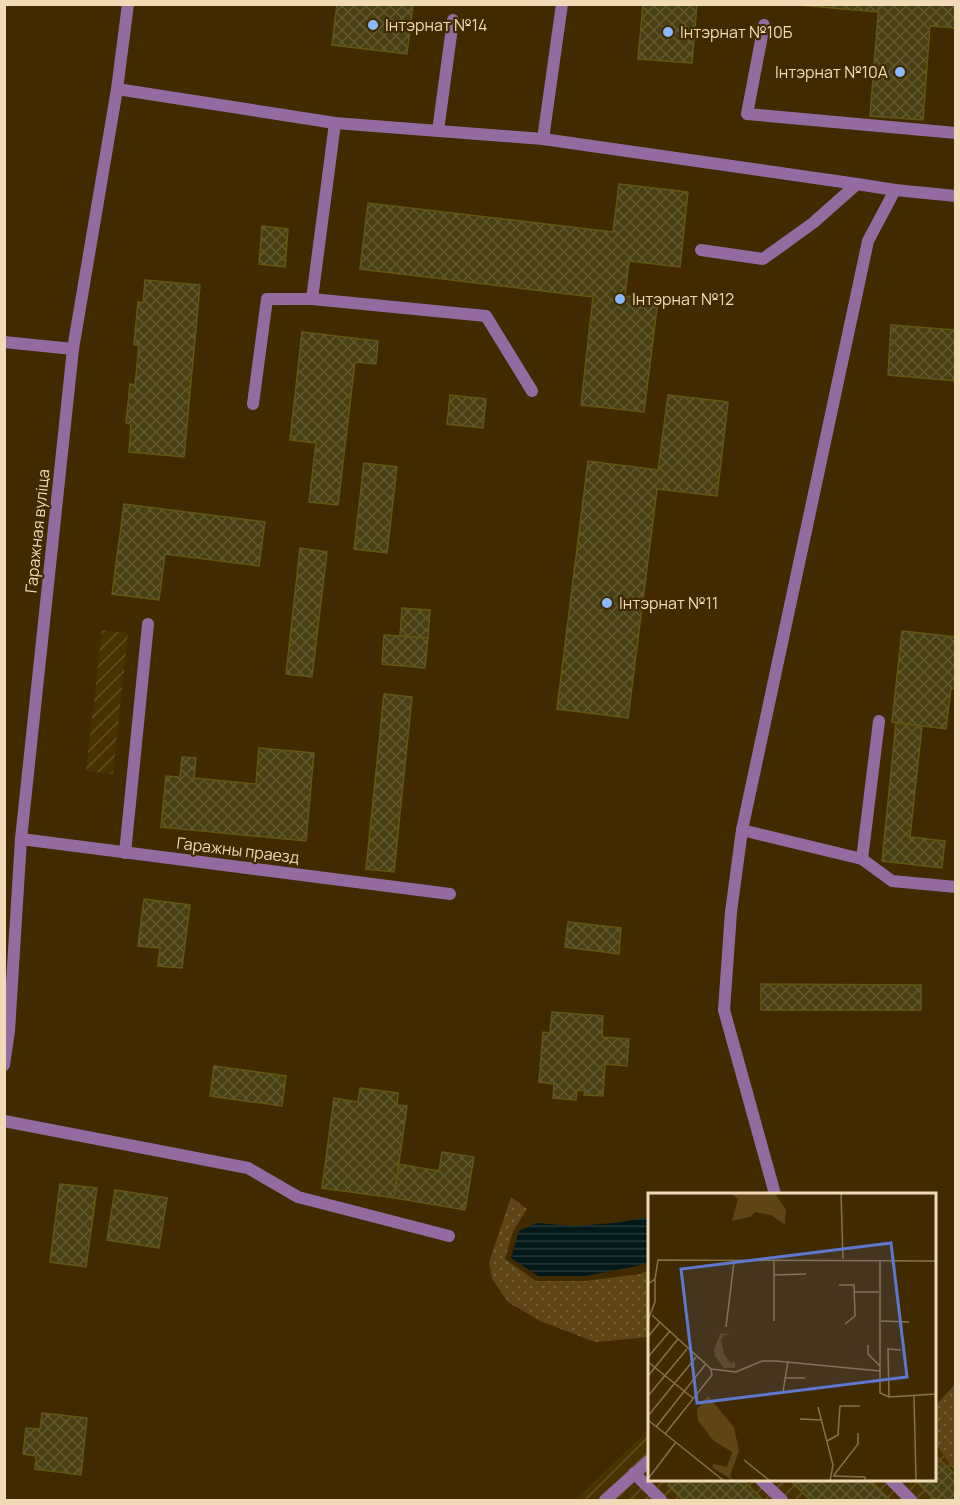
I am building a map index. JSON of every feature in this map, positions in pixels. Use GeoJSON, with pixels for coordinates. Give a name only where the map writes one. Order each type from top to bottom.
{"type":"FeatureCollection","features":[{"type":"Feature","properties":{"kind":"street","name":"Гаражная вуліца"},"geometry":{"type":"LineString","coordinates":[[4,1065],[9,1030],[21,839],[73,349],[117,89],[128,4]]}},
{"type":"Feature","properties":{"kind":"street"},"geometry":{"type":"LineString","coordinates":[[543,139],[562,4]]}},
{"type":"Feature","properties":{"kind":"street"},"geometry":{"type":"LineString","coordinates":[[438,131],[453,20]]}},
{"type":"Feature","properties":{"kind":"street"},"geometry":{"type":"LineString","coordinates":[[764,25],[747,114],[956,133]]}},
{"type":"Feature","properties":{"kind":"street"},"geometry":{"type":"LineString","coordinates":[[117,89],[335,123],[543,139],[895,190],[956,196]]}},
{"type":"Feature","properties":{"kind":"street"},"geometry":{"type":"LineString","coordinates":[[312,299],[335,123]]}},
{"type":"Feature","properties":{"kind":"street"},"geometry":{"type":"LineString","coordinates":[[702,250],[763,259],[813,223],[857,184]]}},
{"type":"Feature","properties":{"kind":"street"},"geometry":{"type":"LineString","coordinates":[[775,1193],[724,1010],[731,912],[742,830],[868,241],[895,190]]}},
{"type":"Feature","properties":{"kind":"street"},"geometry":{"type":"LineString","coordinates":[[253,404],[267,299],[312,299],[486,316],[532,391]]}},
{"type":"Feature","properties":{"kind":"street"},"geometry":{"type":"LineString","coordinates":[[4,342],[73,349]]}},
{"type":"Feature","properties":{"kind":"street"},"geometry":{"type":"LineString","coordinates":[[125,853],[148,624]]}},
{"type":"Feature","properties":{"kind":"street"},"geometry":{"type":"LineString","coordinates":[[862,859],[879,721]]}},
{"type":"Feature","properties":{"kind":"street"},"geometry":{"type":"LineString","coordinates":[[742,830],[862,859],[892,881],[956,887]]}},
{"type":"Feature","properties":{"kind":"street","name":"Гаражны праезд"},"geometry":{"type":"LineString","coordinates":[[21,839],[450,894]]}},
{"type":"Feature","properties":{"kind":"street"},"geometry":{"type":"LineString","coordinates":[[4,1121],[248,1168],[298,1197],[449,1236]]}},
{"type":"Feature","properties":{"kind":"street"},"geometry":{"type":"LineString","coordinates":[[605,1500],[648,1462]]}},
{"type":"Feature","properties":{"kind":"street"},"geometry":{"type":"LineString","coordinates":[[634,1473],[661,1500]]}},
{"type":"Feature","properties":{"kind":"street"},"geometry":{"type":"LineString","coordinates":[[763,1481],[782,1500]]}},
{"type":"Feature","properties":{"kind":"street"},"geometry":{"type":"LineString","coordinates":[[893,1481],[911,1500]]}},
{"type":"Feature","properties":{"kind":"shaded area"},"geometry":{"type":"Polygon","coordinates":[[[102,630],[128,633],[113,774],[86,771],[102,630]]]}},
{"type":"Feature","properties":{"kind":"shaded area"},"geometry":{"type":"Polygon","coordinates":[[[511,1197],[527,1209],[513,1231],[505,1259],[536,1281],[585,1281],[640,1274],[648,1270],[648,1337],[595,1342],[540,1321],[508,1302],[492,1279],[489,1262],[511,1197]]]}},
{"type":"Feature","properties":{"kind":"shaded area"},"geometry":{"type":"Polygon","coordinates":[[[648,1217],[648,1262],[585,1276],[538,1276],[511,1258],[519,1231],[537,1223],[573,1226],[615,1223],[648,1217]]]}},
{"type":"Feature","properties":{"kind":"shaded area"},"geometry":{"type":"Polygon","coordinates":[[[955,1384],[955,1472],[936,1444],[936,1405],[955,1384]]]}},
{"type":"Feature","properties":{"kind":"shaded area"},"geometry":{"type":"Polygon","coordinates":[[[648,1430],[648,1481],[936,1481],[936,1441],[955,1461],[955,1500],[575,1500],[648,1430]]]}},
{"type":"Feature","properties":{"kind":"building","name":"Інтэрнат №14"},"geometry":{"type":"Polygon","coordinates":[[[337,4],[413,4],[407,54],[332,45],[337,4]]]}},
{"type":"Feature","properties":{"kind":"building","name":"Інтэрнат №10Б"},"geometry":{"type":"Polygon","coordinates":[[[643,4],[697,4],[692,63],[638,59],[643,4]]]}},
{"type":"Feature","properties":{"kind":"building"},"geometry":{"type":"Polygon","coordinates":[[[786,4],[879,4],[878,12],[786,4]]]}},
{"type":"Feature","properties":{"kind":"building","name":"Інтэрнат №10А"},"geometry":{"type":"Polygon","coordinates":[[[879,4],[956,4],[956,28],[930,26],[923,120],[870,116],[879,4]]]}},
{"type":"Feature","properties":{"kind":"building","name":"Інтэрнат №12"},"geometry":{"type":"Polygon","coordinates":[[[619,184],[688,192],[680,267],[629,261],[625,296],[658,300],[644,412],[581,405],[593,297],[360,269],[368,203],[613,232],[619,184]]]}},
{"type":"Feature","properties":{"kind":"building"},"geometry":{"type":"Polygon","coordinates":[[[262,226],[288,229],[285,267],[259,264],[262,226]]]}},
{"type":"Feature","properties":{"kind":"building"},"geometry":{"type":"Polygon","coordinates":[[[145,280],[200,285],[184,457],[129,452],[131,424],[126,423],[130,384],[135,385],[139,345],[134,345],[138,302],[143,303],[145,280]]]}},
{"type":"Feature","properties":{"kind":"building"},"geometry":{"type":"Polygon","coordinates":[[[891,325],[956,330],[956,381],[888,375],[891,325]]]}},
{"type":"Feature","properties":{"kind":"building"},"geometry":{"type":"Polygon","coordinates":[[[302,332],[378,341],[376,364],[355,362],[338,505],[309,502],[316,443],[290,440],[302,332]]]}},
{"type":"Feature","properties":{"kind":"building"},"geometry":{"type":"Polygon","coordinates":[[[450,395],[486,399],[483,428],[447,424],[450,395]]]}},
{"type":"Feature","properties":{"kind":"building","name":"Інтэрнат №11"},"geometry":{"type":"Polygon","coordinates":[[[668,395],[728,402],[717,496],[657,489],[628,718],[557,709],[588,461],[658,470],[668,395]]]}},
{"type":"Feature","properties":{"kind":"building"},"geometry":{"type":"Polygon","coordinates":[[[364,463],[397,467],[387,553],[354,549],[364,463]]]}},
{"type":"Feature","properties":{"kind":"building"},"geometry":{"type":"Polygon","coordinates":[[[124,504],[265,522],[259,566],[165,554],[159,600],[112,594],[124,504]]]}},
{"type":"Feature","properties":{"kind":"building"},"geometry":{"type":"Polygon","coordinates":[[[300,548],[327,552],[312,677],[286,674],[300,548]]]}},
{"type":"Feature","properties":{"kind":"building"},"geometry":{"type":"Polygon","coordinates":[[[402,608],[430,610],[428,638],[400,636],[402,608]]]}},
{"type":"Feature","properties":{"kind":"building"},"geometry":{"type":"Polygon","coordinates":[[[902,631],[956,637],[956,689],[951,688],[946,729],[892,722],[902,631]]]}},
{"type":"Feature","properties":{"kind":"building"},"geometry":{"type":"Polygon","coordinates":[[[384,635],[428,638],[425,668],[382,664],[384,635]]]}},
{"type":"Feature","properties":{"kind":"building"},"geometry":{"type":"Polygon","coordinates":[[[384,694],[412,697],[394,872],[366,869],[384,694]]]}},
{"type":"Feature","properties":{"kind":"building"},"geometry":{"type":"Polygon","coordinates":[[[896,723],[922,726],[910,837],[945,841],[942,868],[882,861],[896,723]]]}},
{"type":"Feature","properties":{"kind":"building"},"geometry":{"type":"Polygon","coordinates":[[[259,748],[314,753],[306,841],[161,827],[166,776],[180,777],[182,757],[196,758],[194,778],[256,784],[259,748]]]}},
{"type":"Feature","properties":{"kind":"building"},"geometry":{"type":"Polygon","coordinates":[[[144,899],[190,905],[182,968],[158,966],[160,948],[138,946],[144,899]]]}},
{"type":"Feature","properties":{"kind":"building"},"geometry":{"type":"Polygon","coordinates":[[[568,922],[621,928],[619,954],[565,947],[568,922]]]}},
{"type":"Feature","properties":{"kind":"building"},"geometry":{"type":"Polygon","coordinates":[[[761,984],[921,985],[921,1010],[761,1010],[761,984]]]}},
{"type":"Feature","properties":{"kind":"building"},"geometry":{"type":"Polygon","coordinates":[[[552,1012],[603,1016],[602,1037],[629,1039],[627,1066],[605,1064],[603,1096],[584,1095],[585,1091],[577,1090],[576,1100],[553,1098],[554,1084],[539,1082],[543,1032],[550,1033],[552,1012]]]}},
{"type":"Feature","properties":{"kind":"building"},"geometry":{"type":"Polygon","coordinates":[[[214,1066],[286,1076],[282,1106],[210,1096],[214,1066]]]}},
{"type":"Feature","properties":{"kind":"building"},"geometry":{"type":"Polygon","coordinates":[[[360,1088],[398,1093],[397,1105],[407,1106],[394,1198],[322,1188],[334,1098],[358,1102],[360,1088]]]}},
{"type":"Feature","properties":{"kind":"building"},"geometry":{"type":"Polygon","coordinates":[[[442,1152],[474,1157],[465,1210],[394,1198],[399,1164],[439,1171],[442,1152]]]}},
{"type":"Feature","properties":{"kind":"building"},"geometry":{"type":"Polygon","coordinates":[[[60,1184],[97,1188],[86,1267],[50,1262],[60,1184]]]}},
{"type":"Feature","properties":{"kind":"building"},"geometry":{"type":"Polygon","coordinates":[[[115,1190],[167,1198],[159,1248],[107,1240],[115,1190]]]}},
{"type":"Feature","properties":{"kind":"building"},"geometry":{"type":"Polygon","coordinates":[[[42,1413],[87,1418],[81,1475],[35,1469],[36,1456],[23,1454],[26,1428],[40,1429],[42,1413]]]}},
{"type":"Feature","properties":{"kind":"building"},"geometry":{"type":"Polygon","coordinates":[[[936,1456],[956,1475],[956,1500],[935,1500],[916,1481],[936,1481],[936,1456]]]}},
{"type":"Feature","properties":{"kind":"building"},"geometry":{"type":"Polygon","coordinates":[[[672,1481],[744,1481],[763,1500],[683,1500],[668,1485],[672,1481]]]}},
{"type":"Feature","properties":{"kind":"building"},"geometry":{"type":"Polygon","coordinates":[[[791,1481],[871,1481],[890,1500],[810,1500],[791,1481]]]}},
{"type":"Feature","properties":{"kind":"place","name":"Інтэрнат №14"},"geometry":{"type":"Point","coordinates":[373,25]}},
{"type":"Feature","properties":{"kind":"place","name":"Інтэрнат №10Б"},"geometry":{"type":"Point","coordinates":[668,32]}},
{"type":"Feature","properties":{"kind":"place","name":"Інтэрнат №10А"},"geometry":{"type":"Point","coordinates":[900,72]}},
{"type":"Feature","properties":{"kind":"place","name":"Інтэрнат №12"},"geometry":{"type":"Point","coordinates":[620,299]}},
{"type":"Feature","properties":{"kind":"place","name":"Інтэрнат №11"},"geometry":{"type":"Point","coordinates":[607,603]}}]}
